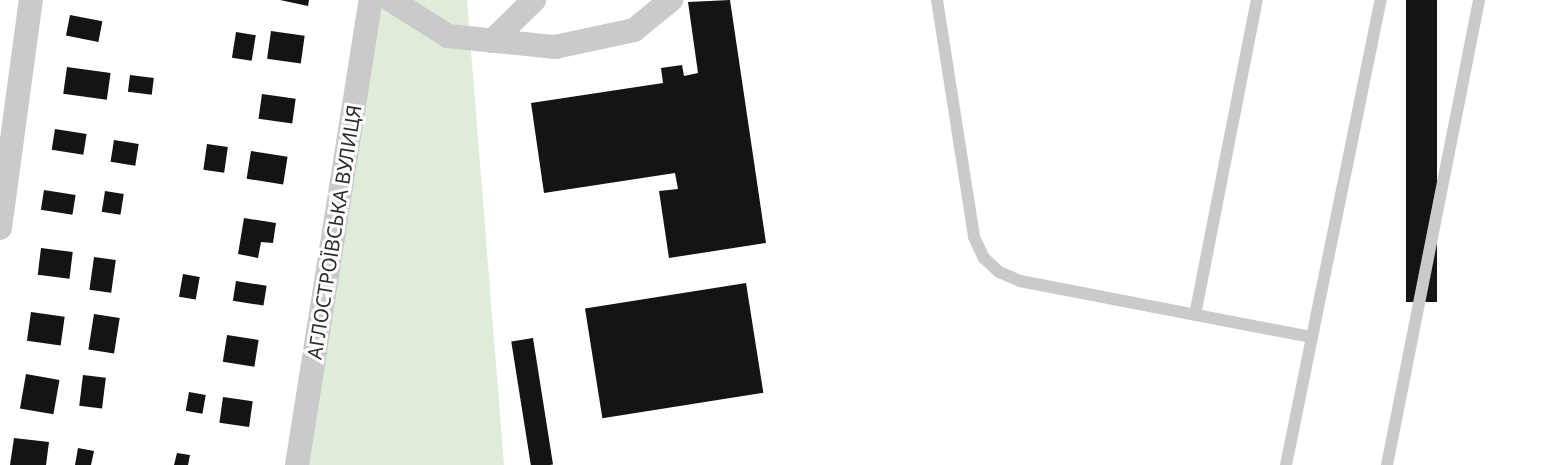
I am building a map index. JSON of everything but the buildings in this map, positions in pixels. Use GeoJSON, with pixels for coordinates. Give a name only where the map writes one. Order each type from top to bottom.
{"type":"FeatureCollection","features":[{"type":"Feature","properties":{"kind":"street"},"geometry":{"type":"LineString","coordinates":[[0,228],[31,0]]}},
{"type":"Feature","properties":{"kind":"street","name":"АГЛОСТРОЇВСЬКА ВУЛИЦЯ"},"geometry":{"type":"LineString","coordinates":[[297,465],[370,0]]}},
{"type":"Feature","properties":{"kind":"street"},"geometry":{"type":"LineString","coordinates":[[391,0],[448,36],[555,47],[634,30],[671,0]]}},
{"type":"Feature","properties":{"kind":"street"},"geometry":{"type":"LineString","coordinates":[[492,40],[534,0]]}},
{"type":"Feature","properties":{"kind":"lane"},"geometry":{"type":"LineString","coordinates":[[937,0],[974,237],[984,258],[999,272],[1020,281],[1312,337]]}},
{"type":"Feature","properties":{"kind":"lane"},"geometry":{"type":"LineString","coordinates":[[1196,315],[1257,0]]}},
{"type":"Feature","properties":{"kind":"lane"},"geometry":{"type":"LineString","coordinates":[[1286,465],[1381,0]]}},
{"type":"Feature","properties":{"kind":"lane"},"geometry":{"type":"LineString","coordinates":[[1387,465],[1479,0]]}},
{"type":"Feature","properties":{"kind":"green space"},"geometry":{"type":"Polygon","coordinates":[[[371,0],[467,0],[504,465],[297,465],[371,0]]]}}]}
